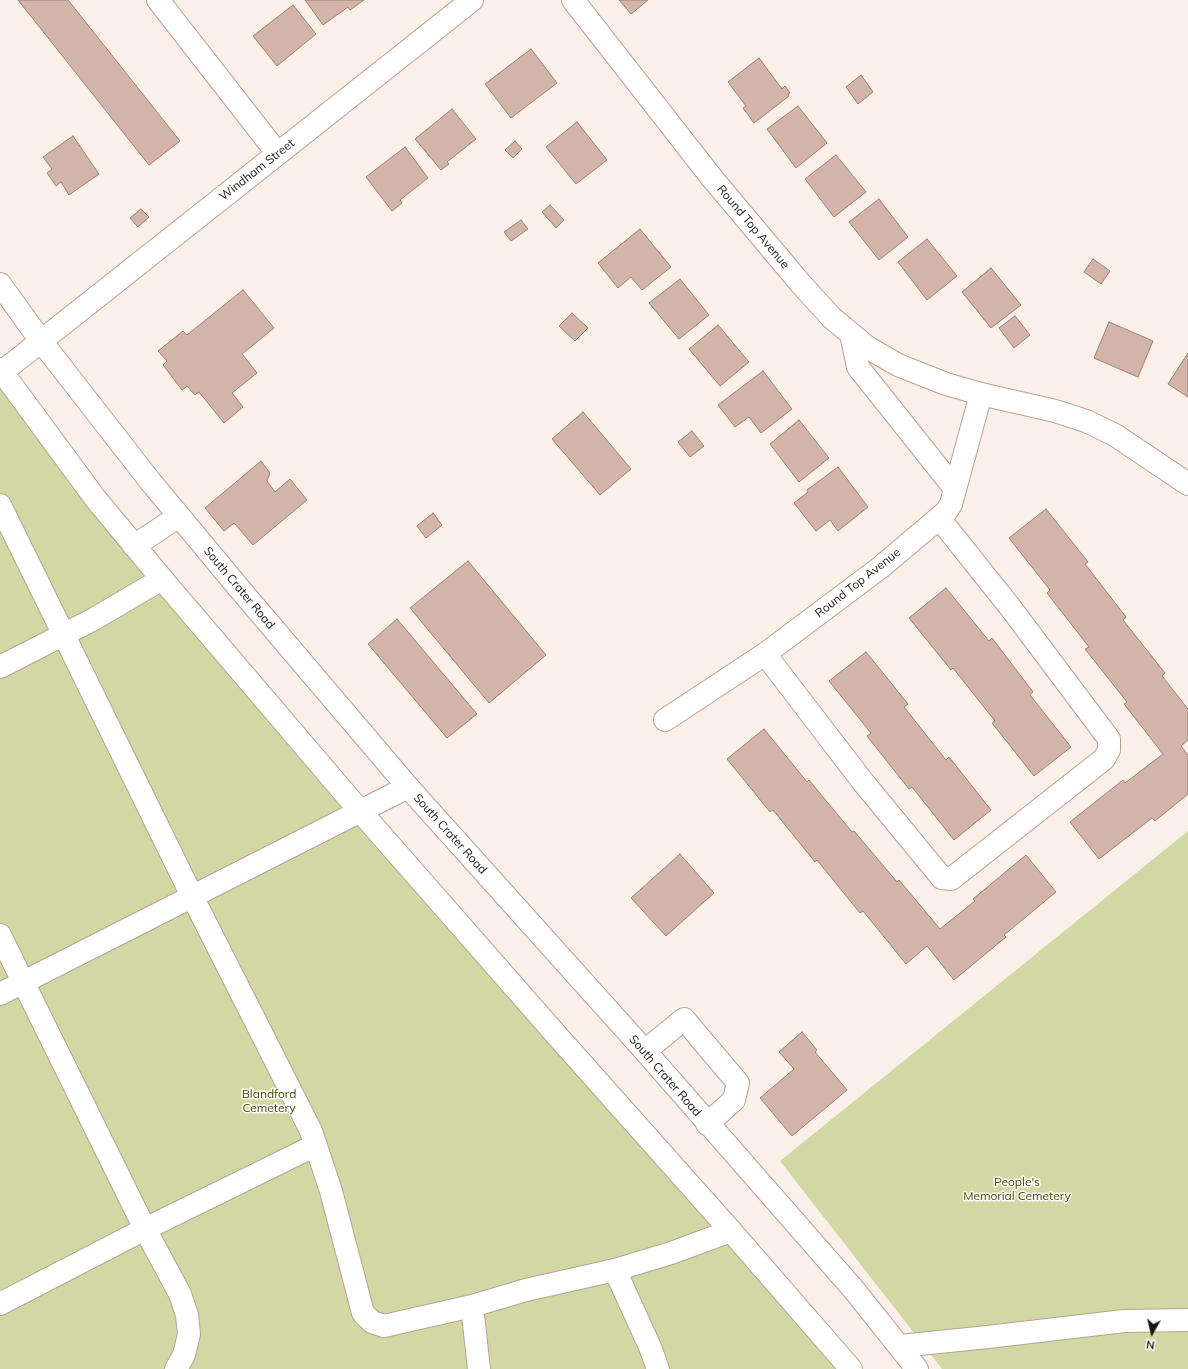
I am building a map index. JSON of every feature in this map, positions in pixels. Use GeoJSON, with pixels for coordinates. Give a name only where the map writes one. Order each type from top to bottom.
{"type":"FeatureCollection","features":[{"type":"Feature","properties":{"kind":"main road"},"geometry":{"type":"LineString","coordinates":[[158,0],[278,154]]}},
{"type":"Feature","properties":{"kind":"main road","name":"Windham Street"},"geometry":{"type":"LineString","coordinates":[[1,371],[472,0]]}},
{"type":"Feature","properties":{"kind":"main road","name":"Round Top Avenue"},"geometry":{"type":"LineString","coordinates":[[573,0],[712,178],[801,284],[832,318],[867,347],[898,365],[946,384],[981,394],[1055,411],[1086,421],[1115,435],[1188,484]]}},
{"type":"Feature","properties":{"kind":"main road","name":"South Crater Road"},"geometry":{"type":"LineString","coordinates":[[0,284],[41,341],[179,516],[243,593],[408,787],[645,1051],[707,1124],[855,1291],[917,1369]]}},
{"type":"Feature","properties":{"kind":"main road"},"geometry":{"type":"LineString","coordinates":[[852,334],[858,367],[955,489]]}},
{"type":"Feature","properties":{"kind":"main road"},"geometry":{"type":"LineString","coordinates":[[1,371],[95,498],[162,579],[360,811],[851,1369]]}},
{"type":"Feature","properties":{"kind":"main road","name":"Round Top Avenue"},"geometry":{"type":"LineString","coordinates":[[665,720],[765,654],[881,567],[946,512],[951,504],[981,394]]}},
{"type":"Feature","properties":{"kind":"main road"},"geometry":{"type":"LineString","coordinates":[[0,505],[192,896],[311,1130],[331,1192],[363,1313],[372,1322],[384,1326],[472,1306],[526,1290],[615,1270],[671,1253],[731,1231]]}},
{"type":"Feature","properties":{"kind":"main road"},"geometry":{"type":"LineString","coordinates":[[134,546],[179,516]]}},
{"type":"Feature","properties":{"kind":"main road"},"geometry":{"type":"LineString","coordinates":[[765,654],[863,782],[942,878],[950,879],[957,874],[1104,759],[1110,750],[1109,739],[1010,607],[939,518]]}},
{"type":"Feature","properties":{"kind":"main road"},"geometry":{"type":"LineString","coordinates":[[0,667],[94,619],[162,579]]}},
{"type":"Feature","properties":{"kind":"main road"},"geometry":{"type":"LineString","coordinates":[[0,994],[408,787]]}},
{"type":"Feature","properties":{"kind":"main road"},"geometry":{"type":"LineString","coordinates":[[0,935],[145,1229],[180,1294],[187,1315],[189,1334],[184,1355],[176,1369]]}},
{"type":"Feature","properties":{"kind":"main road"},"geometry":{"type":"LineString","coordinates":[[645,1051],[684,1019],[738,1083],[734,1100],[707,1124]]}},
{"type":"Feature","properties":{"kind":"main road"},"geometry":{"type":"LineString","coordinates":[[0,1304],[145,1229],[316,1145]]}},
{"type":"Feature","properties":{"kind":"main road"},"geometry":{"type":"LineString","coordinates":[[615,1270],[650,1346],[658,1369]]}},
{"type":"Feature","properties":{"kind":"main road"},"geometry":{"type":"LineString","coordinates":[[472,1306],[480,1369]]}},
{"type":"Feature","properties":{"kind":"main road"},"geometry":{"type":"LineString","coordinates":[[900,1346],[1124,1321],[1188,1320]]}},
{"type":"Feature","properties":{"kind":"green space","name":"Blandford Cemetery"},"geometry":{"type":"Polygon","coordinates":[[[0,371],[836,1351],[849,1369],[0,1369],[0,371]]]}},
{"type":"Feature","properties":{"kind":"green space","name":"People's Memorial Cemetery"},"geometry":{"type":"Polygon","coordinates":[[[1188,831],[1188,1369],[942,1369],[780,1161],[1188,831]]]}},
{"type":"Feature","properties":{"kind":"building"},"geometry":{"type":"Polygon","coordinates":[[[18,0],[68,0],[180,141],[149,165],[18,0]]]}},
{"type":"Feature","properties":{"kind":"building"},"geometry":{"type":"Polygon","coordinates":[[[305,0],[364,0],[350,10],[348,7],[323,25],[305,0]]]}},
{"type":"Feature","properties":{"kind":"building"},"geometry":{"type":"Polygon","coordinates":[[[619,0],[648,0],[631,14],[619,0]]]}},
{"type":"Feature","properties":{"kind":"building"},"geometry":{"type":"Polygon","coordinates":[[[293,5],[316,34],[277,66],[253,36],[293,5]]]}},
{"type":"Feature","properties":{"kind":"building"},"geometry":{"type":"Polygon","coordinates":[[[531,49],[557,83],[511,118],[485,84],[531,49]]]}},
{"type":"Feature","properties":{"kind":"building"},"geometry":{"type":"Polygon","coordinates":[[[759,58],[782,89],[785,86],[790,93],[788,94],[789,96],[754,123],[743,108],[746,106],[728,82],[759,58]]]}},
{"type":"Feature","properties":{"kind":"building"},"geometry":{"type":"Polygon","coordinates":[[[861,75],[873,92],[858,104],[846,87],[861,75]]]}},
{"type":"Feature","properties":{"kind":"building"},"geometry":{"type":"Polygon","coordinates":[[[798,106],[827,143],[796,168],[767,129],[798,106]]]}},
{"type":"Feature","properties":{"kind":"building"},"geometry":{"type":"Polygon","coordinates":[[[452,109],[476,139],[447,162],[449,164],[441,170],[415,139],[452,109]]]}},
{"type":"Feature","properties":{"kind":"building"},"geometry":{"type":"Polygon","coordinates":[[[577,122],[607,160],[576,184],[546,147],[577,122]]]}},
{"type":"Feature","properties":{"kind":"building"},"geometry":{"type":"Polygon","coordinates":[[[73,136],[99,174],[69,195],[61,182],[56,186],[47,173],[52,169],[43,157],[73,136]]]}},
{"type":"Feature","properties":{"kind":"building"},"geometry":{"type":"Polygon","coordinates":[[[515,141],[522,149],[513,158],[505,150],[515,141]]]}},
{"type":"Feature","properties":{"kind":"building"},"geometry":{"type":"Polygon","coordinates":[[[405,147],[428,178],[400,200],[402,203],[392,211],[366,177],[405,147]]]}},
{"type":"Feature","properties":{"kind":"building"},"geometry":{"type":"Polygon","coordinates":[[[836,155],[866,192],[834,217],[805,179],[836,155]]]}},
{"type":"Feature","properties":{"kind":"building"},"geometry":{"type":"Polygon","coordinates":[[[879,199],[908,237],[879,260],[849,222],[879,199]]]}},
{"type":"Feature","properties":{"kind":"building"},"geometry":{"type":"Polygon","coordinates":[[[550,205],[564,220],[556,228],[542,212],[550,205]]]}},
{"type":"Feature","properties":{"kind":"building"},"geometry":{"type":"Polygon","coordinates":[[[141,209],[149,217],[138,227],[130,218],[141,209]]]}},
{"type":"Feature","properties":{"kind":"building"},"geometry":{"type":"Polygon","coordinates":[[[521,220],[528,229],[511,241],[504,232],[521,220]]]}},
{"type":"Feature","properties":{"kind":"building"},"geometry":{"type":"Polygon","coordinates":[[[640,229],[671,267],[642,290],[631,277],[618,288],[598,263],[640,229]]]}},
{"type":"Feature","properties":{"kind":"building"},"geometry":{"type":"Polygon","coordinates":[[[927,239],[957,276],[927,300],[898,262],[927,239]]]}},
{"type":"Feature","properties":{"kind":"building"},"geometry":{"type":"Polygon","coordinates":[[[1093,259],[1110,271],[1101,284],[1084,272],[1093,259]]]}},
{"type":"Feature","properties":{"kind":"building"},"geometry":{"type":"Polygon","coordinates":[[[991,268],[1021,305],[991,328],[962,292],[991,268]]]}},
{"type":"Feature","properties":{"kind":"building"},"geometry":{"type":"Polygon","coordinates":[[[680,279],[709,315],[679,339],[649,303],[680,279]]]}},
{"type":"Feature","properties":{"kind":"building"},"geometry":{"type":"Polygon","coordinates":[[[243,290],[274,328],[242,354],[257,373],[232,393],[243,407],[224,423],[199,392],[195,395],[187,386],[182,390],[163,365],[167,361],[158,351],[183,331],[187,335],[243,290]]]}},
{"type":"Feature","properties":{"kind":"building"},"geometry":{"type":"Polygon","coordinates":[[[572,313],[588,328],[575,341],[559,326],[572,313]]]}},
{"type":"Feature","properties":{"kind":"building"},"geometry":{"type":"Polygon","coordinates":[[[1015,316],[1030,335],[1014,348],[999,328],[1015,316]]]}},
{"type":"Feature","properties":{"kind":"building"},"geometry":{"type":"Polygon","coordinates":[[[1109,322],[1153,341],[1138,377],[1094,358],[1109,322]]]}},
{"type":"Feature","properties":{"kind":"building"},"geometry":{"type":"Polygon","coordinates":[[[718,325],[749,362],[720,386],[689,349],[718,325]]]}},
{"type":"Feature","properties":{"kind":"building"},"geometry":{"type":"Polygon","coordinates":[[[1188,353],[1188,397],[1168,384],[1188,353]]]}},
{"type":"Feature","properties":{"kind":"building"},"geometry":{"type":"Polygon","coordinates":[[[763,371],[792,409],[761,433],[749,417],[735,427],[718,405],[763,371]]]}},
{"type":"Feature","properties":{"kind":"building"},"geometry":{"type":"Polygon","coordinates":[[[583,412],[631,469],[600,495],[552,439],[583,412]]]}},
{"type":"Feature","properties":{"kind":"building"},"geometry":{"type":"Polygon","coordinates":[[[799,420],[829,458],[799,482],[770,444],[799,420]]]}},
{"type":"Feature","properties":{"kind":"building"},"geometry":{"type":"Polygon","coordinates":[[[692,431],[704,446],[690,457],[678,442],[692,431]]]}},
{"type":"Feature","properties":{"kind":"building"},"geometry":{"type":"Polygon","coordinates":[[[261,461],[270,473],[267,481],[275,492],[290,479],[307,500],[253,545],[234,523],[224,531],[205,508],[261,461]]]}},
{"type":"Feature","properties":{"kind":"building"},"geometry":{"type":"Polygon","coordinates":[[[838,467],[868,507],[838,531],[830,520],[816,531],[794,503],[808,492],[807,490],[838,467]]]}},
{"type":"Feature","properties":{"kind":"building"},"geometry":{"type":"Polygon","coordinates":[[[1046,509],[1088,562],[1085,564],[1126,617],[1123,620],[1165,673],[1162,676],[1188,709],[1188,740],[1181,746],[1188,755],[1188,794],[1155,821],[1152,818],[1099,859],[1070,822],[1123,780],[1125,783],[1163,754],[1124,704],[1127,702],[1085,649],[1089,647],[1047,593],[1050,590],[1009,538],[1046,509]]]}},
{"type":"Feature","properties":{"kind":"building"},"geometry":{"type":"Polygon","coordinates":[[[433,513],[442,525],[426,538],[417,526],[433,513]]]}},
{"type":"Feature","properties":{"kind":"building"},"geometry":{"type":"Polygon","coordinates":[[[468,561],[546,655],[489,703],[410,608],[468,561]]]}},
{"type":"Feature","properties":{"kind":"building"},"geometry":{"type":"Polygon","coordinates":[[[946,588],[989,641],[992,638],[1033,692],[1030,695],[1071,747],[1034,776],[992,723],[995,721],[953,668],[951,670],[909,618],[946,588]]]}},
{"type":"Feature","properties":{"kind":"building"},"geometry":{"type":"Polygon","coordinates":[[[397,619],[477,714],[447,738],[368,644],[397,619]]]}},
{"type":"Feature","properties":{"kind":"building"},"geometry":{"type":"Polygon","coordinates":[[[866,652],[908,704],[904,707],[946,760],[949,757],[991,810],[954,840],[912,787],[909,789],[867,736],[871,733],[829,681],[866,652]]]}},
{"type":"Feature","properties":{"kind":"building"},"geometry":{"type":"Polygon","coordinates":[[[764,729],[807,782],[809,780],[852,832],[854,831],[897,882],[899,880],[940,929],[975,901],[973,899],[1026,855],[1056,892],[1004,935],[1006,937],[954,980],[927,946],[906,964],[863,911],[860,913],[817,860],[815,862],[773,810],[770,812],[727,759],[764,729]]]}},
{"type":"Feature","properties":{"kind":"building"},"geometry":{"type":"Polygon","coordinates":[[[680,854],[714,893],[666,936],[631,898],[680,854]]]}},
{"type":"Feature","properties":{"kind":"building"},"geometry":{"type":"Polygon","coordinates":[[[802,1032],[817,1050],[815,1052],[847,1090],[792,1136],[760,1098],[794,1069],[779,1052],[802,1032]]]}}]}
